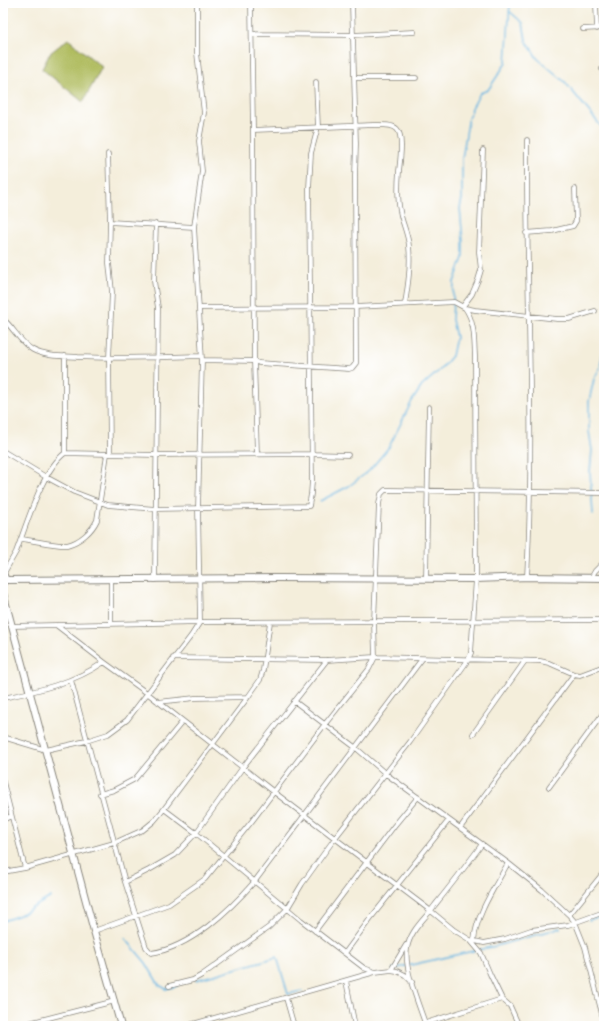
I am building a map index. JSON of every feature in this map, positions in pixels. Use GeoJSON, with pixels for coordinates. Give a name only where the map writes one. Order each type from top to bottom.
{"type":"FeatureCollection","features":[{"type":"Feature","properties":{"kind":"main road"},"geometry":{"type":"LineString","coordinates":[[4,577],[112,580],[376,578],[476,579],[527,577],[604,578]]}},
{"type":"Feature","properties":{"kind":"main road"},"geometry":{"type":"LineString","coordinates":[[3,593],[6,617],[12,626],[73,855],[121,1026]]}},
{"type":"Feature","properties":{"kind":"street"},"geometry":{"type":"LineString","coordinates":[[3,738],[46,750],[86,741],[108,734],[127,720],[200,622],[198,508],[202,358],[194,227],[202,171],[199,135],[204,112],[197,53],[197,3]]}},
{"type":"Feature","properties":{"kind":"street"},"geometry":{"type":"LineString","coordinates":[[251,3],[254,361],[257,454]]}},
{"type":"Feature","properties":{"kind":"street"},"geometry":{"type":"LineString","coordinates":[[3,319],[30,349],[39,353],[109,358],[202,358],[349,369],[354,366],[356,363],[356,307],[355,126],[352,3]]}},
{"type":"Feature","properties":{"kind":"street"},"geometry":{"type":"LineString","coordinates":[[596,3],[597,29]]}},
{"type":"Feature","properties":{"kind":"street"},"geometry":{"type":"LineString","coordinates":[[583,29],[604,28]]}},
{"type":"Feature","properties":{"kind":"street"},"geometry":{"type":"LineString","coordinates":[[252,34],[353,35],[414,32]]}},
{"type":"Feature","properties":{"kind":"street"},"geometry":{"type":"LineString","coordinates":[[354,78],[416,78]]}},
{"type":"Feature","properties":{"kind":"street"},"geometry":{"type":"LineString","coordinates":[[3,451],[74,492],[108,505],[155,509],[307,507],[310,503],[311,494],[312,366],[309,308],[309,175],[312,143],[318,127],[316,82]]}},
{"type":"Feature","properties":{"kind":"street"},"geometry":{"type":"LineString","coordinates":[[253,130],[355,126],[390,126],[397,128],[400,134],[398,183],[399,209],[408,240],[410,258],[405,304]]}},
{"type":"Feature","properties":{"kind":"street"},"geometry":{"type":"LineString","coordinates":[[527,140],[526,233],[531,432],[527,577]]}},
{"type":"Feature","properties":{"kind":"street"},"geometry":{"type":"LineString","coordinates":[[464,307],[472,294],[481,270],[479,252],[483,150]]}},
{"type":"Feature","properties":{"kind":"street"},"geometry":{"type":"LineString","coordinates":[[21,539],[66,545],[74,542],[93,528],[97,520],[108,454],[109,358],[112,299],[109,263],[110,222],[108,154]]}},
{"type":"Feature","properties":{"kind":"street"},"geometry":{"type":"LineString","coordinates":[[526,233],[552,231],[573,226],[576,220],[575,189]]}},
{"type":"Feature","properties":{"kind":"street"},"geometry":{"type":"LineString","coordinates":[[110,222],[194,227]]}},
{"type":"Feature","properties":{"kind":"street"},"geometry":{"type":"LineString","coordinates":[[155,580],[155,455],[158,358],[158,308],[154,281],[156,224]]}},
{"type":"Feature","properties":{"kind":"street"},"geometry":{"type":"LineString","coordinates":[[199,308],[225,307],[254,309],[356,307],[454,302],[464,307],[498,313],[557,319],[569,319],[595,311]]}},
{"type":"Feature","properties":{"kind":"street"},"geometry":{"type":"LineString","coordinates":[[169,986],[193,980],[210,970],[269,927],[287,909],[302,884],[335,838],[386,774],[468,660],[471,653],[476,579],[475,356],[473,325],[469,313],[464,307]]}},
{"type":"Feature","properties":{"kind":"street"},"geometry":{"type":"LineString","coordinates":[[65,356],[65,453]]}},
{"type":"Feature","properties":{"kind":"street"},"geometry":{"type":"LineString","coordinates":[[426,579],[430,407]]}},
{"type":"Feature","properties":{"kind":"street"},"geometry":{"type":"LineString","coordinates":[[4,577],[15,554],[46,477],[54,463],[65,453],[155,455],[348,455]]}},
{"type":"Feature","properties":{"kind":"street"},"geometry":{"type":"LineString","coordinates":[[94,931],[169,904],[205,878],[224,856],[369,669],[375,657],[374,621],[379,504],[381,494],[385,490],[475,490],[604,493]]}},
{"type":"Feature","properties":{"kind":"street"},"geometry":{"type":"LineString","coordinates":[[591,578],[595,571],[604,562]]}},
{"type":"Feature","properties":{"kind":"street"},"geometry":{"type":"LineString","coordinates":[[111,624],[112,580]]}},
{"type":"Feature","properties":{"kind":"street"},"geometry":{"type":"LineString","coordinates":[[12,626],[200,622],[604,620]]}},
{"type":"Feature","properties":{"kind":"street"},"geometry":{"type":"LineString","coordinates":[[3,872],[25,868],[114,843],[143,830],[154,821],[260,680],[266,660],[270,622]]}},
{"type":"Feature","properties":{"kind":"street"},"geometry":{"type":"LineString","coordinates":[[56,626],[147,693],[454,930],[472,941],[481,953],[502,999],[510,1006],[519,1026]]}},
{"type":"Feature","properties":{"kind":"street"},"geometry":{"type":"LineString","coordinates":[[174,658],[327,660],[375,657],[540,661],[580,675],[604,666]]}},
{"type":"Feature","properties":{"kind":"street"},"geometry":{"type":"LineString","coordinates":[[71,680],[100,794],[125,882],[148,951],[151,953],[173,946],[192,936],[216,920],[237,901],[255,881],[422,659]]}},
{"type":"Feature","properties":{"kind":"street"},"geometry":{"type":"LineString","coordinates":[[125,882],[175,855],[196,833],[243,767],[327,660]]}},
{"type":"Feature","properties":{"kind":"street"},"geometry":{"type":"LineString","coordinates":[[473,734],[525,661]]}},
{"type":"Feature","properties":{"kind":"street"},"geometry":{"type":"LineString","coordinates":[[3,698],[30,693],[71,680],[104,662]]}},
{"type":"Feature","properties":{"kind":"street"},"geometry":{"type":"LineString","coordinates":[[460,828],[574,674]]}},
{"type":"Feature","properties":{"kind":"street"},"geometry":{"type":"LineString","coordinates":[[158,702],[195,698],[248,697]]}},
{"type":"Feature","properties":{"kind":"street"},"geometry":{"type":"LineString","coordinates":[[294,701],[356,748],[386,774],[508,863],[542,890],[569,915],[575,922],[585,946],[604,1023],[591,1026]]}},
{"type":"Feature","properties":{"kind":"street"},"geometry":{"type":"LineString","coordinates":[[549,787],[604,712]]}},
{"type":"Feature","properties":{"kind":"street"},"geometry":{"type":"LineString","coordinates":[[100,794],[114,790],[135,779],[183,722]]}},
{"type":"Feature","properties":{"kind":"street"},"geometry":{"type":"LineString","coordinates":[[3,782],[25,868]]}},
{"type":"Feature","properties":{"kind":"street"},"geometry":{"type":"LineString","coordinates":[[315,931],[366,862],[418,797]]}},
{"type":"Feature","properties":{"kind":"street"},"geometry":{"type":"LineString","coordinates":[[164,809],[196,833],[315,931],[364,968],[375,972]]}},
{"type":"Feature","properties":{"kind":"street"},"geometry":{"type":"LineString","coordinates":[[3,820],[11,816]]}},
{"type":"Feature","properties":{"kind":"street"},"geometry":{"type":"LineString","coordinates":[[345,953],[449,820]]}},
{"type":"Feature","properties":{"kind":"street"},"geometry":{"type":"LineString","coordinates":[[391,970],[413,932],[431,911],[482,844]]}},
{"type":"Feature","properties":{"kind":"street"},"geometry":{"type":"LineString","coordinates":[[472,941],[476,925],[508,863]]}},
{"type":"Feature","properties":{"kind":"street"},"geometry":{"type":"LineString","coordinates":[[569,915],[604,872]]}},
{"type":"Feature","properties":{"kind":"street"},"geometry":{"type":"LineString","coordinates":[[472,941],[484,943],[493,942],[531,930],[568,925],[604,912]]}},
{"type":"Feature","properties":{"kind":"street"},"geometry":{"type":"LineString","coordinates":[[409,941],[407,960],[412,982],[426,1025]]}},
{"type":"Feature","properties":{"kind":"street"},"geometry":{"type":"LineString","coordinates":[[186,1026],[375,972],[391,970],[397,971],[412,982]]}},
{"type":"Feature","properties":{"kind":"street"},"geometry":{"type":"LineString","coordinates":[[346,981],[355,1026]]}},
{"type":"Feature","properties":{"kind":"street"},"geometry":{"type":"LineString","coordinates":[[286,998],[294,1026]]}},
{"type":"Feature","properties":{"kind":"street"},"geometry":{"type":"LineString","coordinates":[[416,1026],[426,1025],[502,999]]}},
{"type":"Feature","properties":{"kind":"street"},"geometry":{"type":"LineString","coordinates":[[16,1026],[114,1001]]}},
{"type":"Feature","properties":{"kind":"green space"},"geometry":{"type":"Polygon","coordinates":[[[68,39],[102,67],[83,102],[42,69],[50,53],[68,39]]]}},
{"type":"Feature","properties":{"kind":"waterway"},"geometry":{"type":"LineString","coordinates":[[320,501],[349,486],[369,471],[389,447],[412,401],[422,386],[441,369],[452,356],[456,337],[452,320],[454,282],[463,258],[460,208],[462,199],[462,159],[469,116],[480,93],[488,90],[506,63],[510,3]]}},
{"type":"Feature","properties":{"kind":"waterway"},"geometry":{"type":"LineString","coordinates":[[509,11],[523,23],[526,40],[537,58],[565,82],[604,130]]}},
{"type":"Feature","properties":{"kind":"waterway"},"geometry":{"type":"LineString","coordinates":[[593,514],[590,472],[592,450],[589,431],[589,401],[594,379],[600,368],[604,346]]}},
{"type":"Feature","properties":{"kind":"waterway"},"geometry":{"type":"LineString","coordinates":[[3,921],[20,915],[51,897]]}},
{"type":"Feature","properties":{"kind":"waterway"},"geometry":{"type":"LineString","coordinates":[[589,920],[604,915]]}},
{"type":"Feature","properties":{"kind":"waterway"},"geometry":{"type":"LineString","coordinates":[[393,969],[496,946],[560,928]]}},
{"type":"Feature","properties":{"kind":"waterway"},"geometry":{"type":"LineString","coordinates":[[125,938],[146,963],[159,985],[166,989],[177,986]]}},
{"type":"Feature","properties":{"kind":"waterway"},"geometry":{"type":"LineString","coordinates":[[196,980],[277,957],[288,994],[302,991]]}}]}
